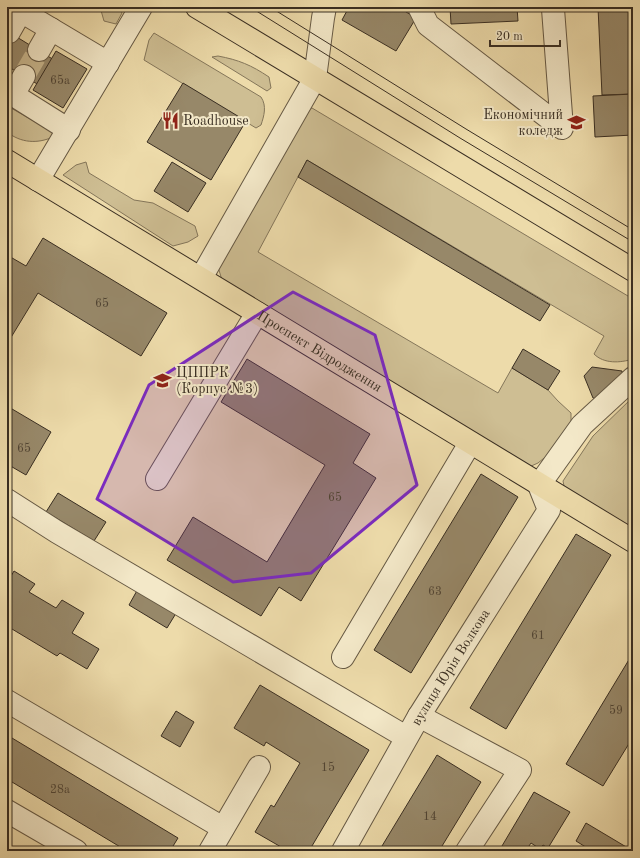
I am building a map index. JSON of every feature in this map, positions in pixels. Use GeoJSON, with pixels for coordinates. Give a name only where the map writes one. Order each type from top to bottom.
{"type":"FeatureCollection","features":[{"type":"Feature","properties":{"kind":"main road"},"geometry":{"type":"LineString","coordinates":[[196,7],[633,270]]}},
{"type":"Feature","properties":{"kind":"main road","name":"Проспект Відродження"},"geometry":{"type":"LineString","coordinates":[[7,161],[633,541]]}},
{"type":"Feature","properties":{"kind":"street"},"geometry":{"type":"LineString","coordinates":[[38,180],[141,7]]}},
{"type":"Feature","properties":{"kind":"street"},"geometry":{"type":"LineString","coordinates":[[200,278],[315,78],[325,7]]}},
{"type":"Feature","properties":{"kind":"street"},"geometry":{"type":"LineString","coordinates":[[419,7],[428,24],[562,128],[553,9]]}},
{"type":"Feature","properties":{"kind":"street"},"geometry":{"type":"LineString","coordinates":[[9,32],[18,9],[108,63]]}},
{"type":"Feature","properties":{"kind":"street"},"geometry":{"type":"LineString","coordinates":[[39,50],[51,29]]}},
{"type":"Feature","properties":{"kind":"street"},"geometry":{"type":"LineString","coordinates":[[24,76],[10,93],[69,130]]}},
{"type":"Feature","properties":{"kind":"street"},"geometry":{"type":"LineString","coordinates":[[157,479],[257,313]]}},
{"type":"Feature","properties":{"kind":"street"},"geometry":{"type":"LineString","coordinates":[[539,485],[582,425],[633,378]]}},
{"type":"Feature","properties":{"kind":"street"},"geometry":{"type":"LineString","coordinates":[[343,657],[470,443]]}},
{"type":"Feature","properties":{"kind":"street","name":"вулиця Юрія Волкова"},"geometry":{"type":"LineString","coordinates":[[343,851],[406,737],[548,510],[539,485]]}},
{"type":"Feature","properties":{"kind":"street"},"geometry":{"type":"LineString","coordinates":[[7,500],[57,532],[406,737]]}},
{"type":"Feature","properties":{"kind":"street"},"geometry":{"type":"LineString","coordinates":[[7,701],[223,828]]}},
{"type":"Feature","properties":{"kind":"street"},"geometry":{"type":"LineString","coordinates":[[419,716],[520,770],[467,851]]}},
{"type":"Feature","properties":{"kind":"street"},"geometry":{"type":"LineString","coordinates":[[210,851],[259,767]]}},
{"type":"Feature","properties":{"kind":"street"},"geometry":{"type":"LineString","coordinates":[[7,811],[76,851]]}},
{"type":"Feature","properties":{"kind":"highlighted area"},"geometry":{"type":"Polygon","coordinates":[[[293,292],[375,335],[417,485],[311,573],[233,582],[97,499],[149,385],[293,292]]]}},
{"type":"Feature","properties":{"kind":"shaded area"},"geometry":{"type":"Polygon","coordinates":[[[100,7],[120,7],[122,13],[116,24],[104,21],[100,7]]]}},
{"type":"Feature","properties":{"kind":"shaded area"},"geometry":{"type":"Polygon","coordinates":[[[154,33],[261,97],[264,104],[264,115],[261,125],[256,128],[144,60],[149,40],[154,33]]]}},
{"type":"Feature","properties":{"kind":"shaded area"},"geometry":{"type":"Polygon","coordinates":[[[218,56],[232,59],[263,73],[269,77],[271,88],[267,91],[212,57],[218,56]]]}},
{"type":"Feature","properties":{"kind":"shaded area"},"geometry":{"type":"Polygon","coordinates":[[[11,108],[53,132],[53,137],[41,141],[29,141],[12,136],[7,132],[7,115],[11,108]]]}},
{"type":"Feature","properties":{"kind":"shaded area"},"geometry":{"type":"Polygon","coordinates":[[[312,108],[633,299],[633,359],[618,362],[602,360],[594,354],[604,336],[307,160],[258,252],[498,393],[512,368],[548,390],[571,413],[571,422],[549,454],[538,463],[529,467],[222,280],[218,267],[307,110],[312,108]]]}},
{"type":"Feature","properties":{"kind":"shaded area"},"geometry":{"type":"Polygon","coordinates":[[[86,162],[89,173],[134,200],[153,203],[195,226],[198,236],[188,242],[173,246],[63,175],[76,165],[86,162]]]}},
{"type":"Feature","properties":{"kind":"shaded area"},"geometry":{"type":"Polygon","coordinates":[[[633,397],[633,529],[570,491],[564,486],[563,481],[593,436],[633,397]]]}},
{"type":"Feature","properties":{"kind":"building"},"geometry":{"type":"Polygon","coordinates":[[[349,7],[398,7],[416,18],[396,51],[342,20],[349,7]]]}},
{"type":"Feature","properties":{"kind":"building"},"geometry":{"type":"Polygon","coordinates":[[[450,7],[517,7],[518,21],[451,24],[450,7]]]}},
{"type":"Feature","properties":{"kind":"building"},"geometry":{"type":"Polygon","coordinates":[[[598,7],[633,7],[633,94],[602,95],[598,7]]]}},
{"type":"Feature","properties":{"kind":"building"},"geometry":{"type":"Polygon","coordinates":[[[7,31],[59,63],[44,88],[7,66],[7,31]]]}},
{"type":"Feature","properties":{"kind":"building"},"geometry":{"type":"Polygon","coordinates":[[[56,51],[87,69],[63,108],[33,90],[56,51]]]}},
{"type":"Feature","properties":{"kind":"building"},"geometry":{"type":"Polygon","coordinates":[[[183,83],[246,121],[211,180],[147,142],[183,83]]]}},
{"type":"Feature","properties":{"kind":"building"},"geometry":{"type":"Polygon","coordinates":[[[633,94],[633,135],[595,137],[593,96],[633,94]]]}},
{"type":"Feature","properties":{"kind":"building"},"geometry":{"type":"Polygon","coordinates":[[[307,160],[550,305],[540,321],[298,177],[307,160]]]}},
{"type":"Feature","properties":{"kind":"building"},"geometry":{"type":"Polygon","coordinates":[[[172,162],[206,183],[188,212],[154,191],[172,162]]]}},
{"type":"Feature","properties":{"kind":"building"},"geometry":{"type":"Polygon","coordinates":[[[43,238],[167,313],[141,356],[38,293],[7,344],[7,255],[26,266],[43,238]]]}},
{"type":"Feature","properties":{"kind":"building"},"geometry":{"type":"Polygon","coordinates":[[[523,349],[560,371],[548,390],[512,368],[523,349]]]}},
{"type":"Feature","properties":{"kind":"building"},"geometry":{"type":"Polygon","coordinates":[[[247,359],[370,434],[353,463],[376,478],[301,601],[279,587],[261,616],[167,560],[193,517],[267,562],[325,465],[221,402],[247,359]]]}},
{"type":"Feature","properties":{"kind":"building"},"geometry":{"type":"Polygon","coordinates":[[[592,367],[622,371],[624,384],[604,401],[593,398],[584,376],[592,367]]]}},
{"type":"Feature","properties":{"kind":"building"},"geometry":{"type":"Polygon","coordinates":[[[7,406],[51,432],[26,475],[7,464],[7,406]]]}},
{"type":"Feature","properties":{"kind":"building"},"geometry":{"type":"Polygon","coordinates":[[[481,474],[518,497],[411,673],[374,650],[481,474]]]}},
{"type":"Feature","properties":{"kind":"building"},"geometry":{"type":"Polygon","coordinates":[[[58,493],[106,522],[94,541],[46,512],[58,493]]]}},
{"type":"Feature","properties":{"kind":"building"},"geometry":{"type":"Polygon","coordinates":[[[576,534],[611,555],[506,729],[470,708],[576,534]]]}},
{"type":"Feature","properties":{"kind":"building"},"geometry":{"type":"Polygon","coordinates":[[[14,571],[35,584],[29,592],[56,608],[62,600],[84,613],[72,633],[99,649],[87,669],[60,653],[57,656],[7,626],[7,583],[14,571]]]}},
{"type":"Feature","properties":{"kind":"building"},"geometry":{"type":"Polygon","coordinates":[[[139,587],[178,610],[167,628],[129,605],[139,587]]]}},
{"type":"Feature","properties":{"kind":"building"},"geometry":{"type":"Polygon","coordinates":[[[633,653],[633,737],[603,786],[566,764],[633,653]]]}},
{"type":"Feature","properties":{"kind":"building"},"geometry":{"type":"Polygon","coordinates":[[[260,685],[369,750],[309,851],[288,851],[255,832],[271,805],[274,807],[300,763],[266,742],[264,746],[234,728],[260,685]]]}},
{"type":"Feature","properties":{"kind":"building"},"geometry":{"type":"Polygon","coordinates":[[[176,711],[194,722],[180,747],[161,736],[176,711]]]}},
{"type":"Feature","properties":{"kind":"building"},"geometry":{"type":"Polygon","coordinates":[[[7,735],[178,838],[170,851],[127,851],[7,779],[7,735]]]}},
{"type":"Feature","properties":{"kind":"building"},"geometry":{"type":"Polygon","coordinates":[[[437,755],[481,782],[439,851],[379,851],[437,755]]]}},
{"type":"Feature","properties":{"kind":"building"},"geometry":{"type":"Polygon","coordinates":[[[534,792],[570,812],[548,848],[543,845],[540,849],[531,843],[527,849],[531,851],[499,851],[534,792]]]}},
{"type":"Feature","properties":{"kind":"building"},"geometry":{"type":"Polygon","coordinates":[[[586,823],[633,851],[592,851],[576,841],[586,823]]]}},
{"type":"Feature","properties":{"kind":"tunnel"},"geometry":{"type":"LineString","coordinates":[[24,76],[39,50]]}},
{"type":"Feature","properties":{"kind":"tram line"},"geometry":{"type":"LineString","coordinates":[[250,7],[460,138],[633,242]]}},
{"type":"Feature","properties":{"kind":"tram line"},"geometry":{"type":"LineString","coordinates":[[270,7],[466,129],[633,230]]}},
{"type":"Feature","properties":{"kind":"place","name":"Roadhouse"},"geometry":{"type":"Point","coordinates":[170,120]}},
{"type":"Feature","properties":{"kind":"place","name":"Економічний коледж"},"geometry":{"type":"Point","coordinates":[576,122]}},
{"type":"Feature","properties":{"kind":"place","name":"ЦППРК (Корпус №3)"},"geometry":{"type":"Point","coordinates":[163,380]}}]}
